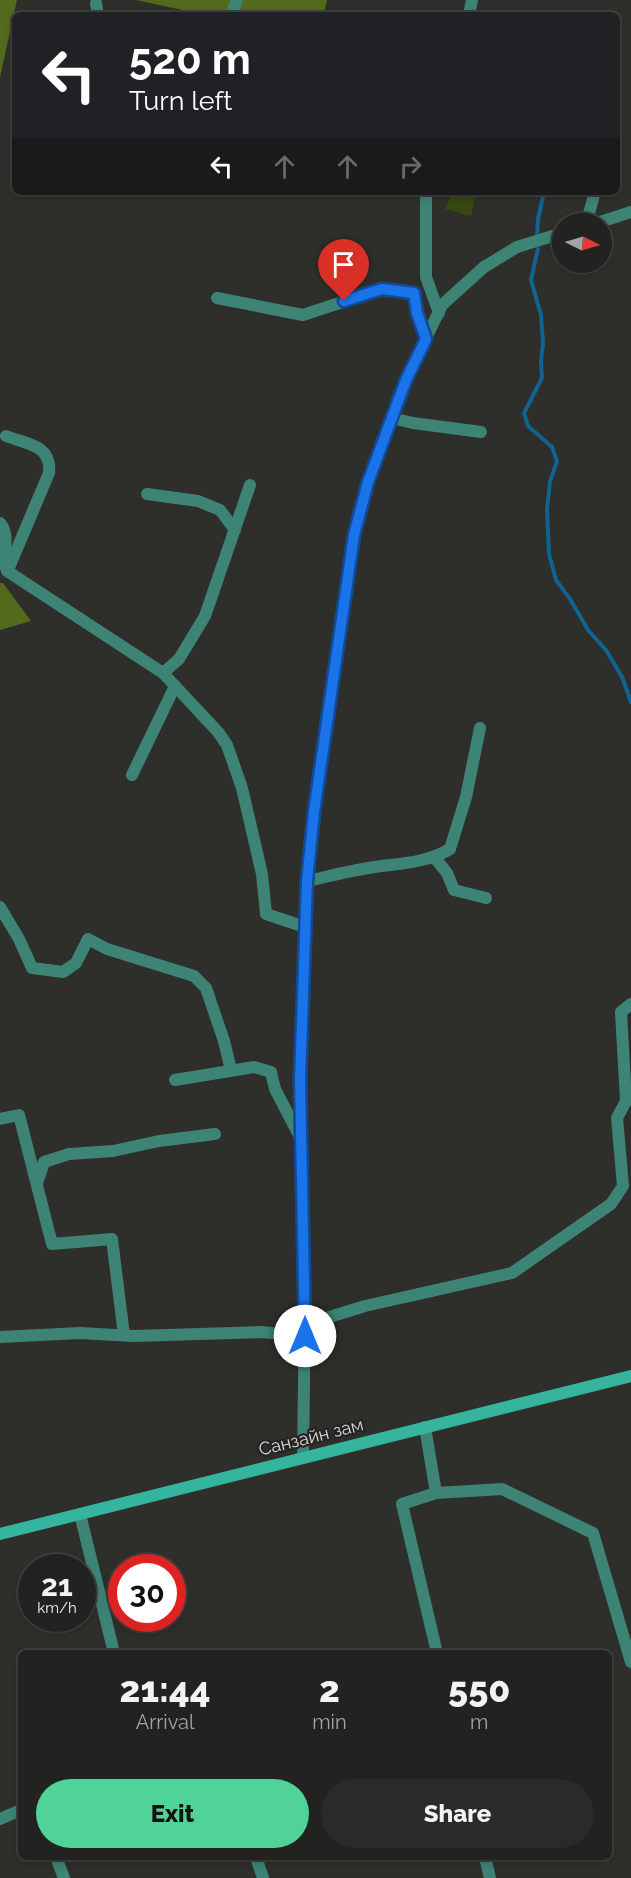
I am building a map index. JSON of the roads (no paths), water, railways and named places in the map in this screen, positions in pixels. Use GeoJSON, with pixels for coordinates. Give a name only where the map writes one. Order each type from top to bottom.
{"type":"FeatureCollection","features":[{"type":"Feature","properties":{"kind":"main road","name":"Санзайн зам"},"geometry":{"type":"LineString","coordinates":[[0,1534],[631,1376]]}},
{"type":"Feature","properties":{"kind":"street"},"geometry":{"type":"LineString","coordinates":[[427,195],[426,277],[439,313]]}},
{"type":"Feature","properties":{"kind":"street"},"geometry":{"type":"LineString","coordinates":[[589,213],[594,195]]}},
{"type":"Feature","properties":{"kind":"street"},"geometry":{"type":"LineString","coordinates":[[612,219],[631,214]]}},
{"type":"Feature","properties":{"kind":"street"},"geometry":{"type":"LineString","coordinates":[[303,1458],[305,1332],[300,1080],[307,881],[314,812],[354,535],[368,482],[406,380],[442,305],[484,267],[517,247],[552,236]]}},
{"type":"Feature","properties":{"kind":"street"},"geometry":{"type":"LineString","coordinates":[[217,298],[303,315],[382,289],[414,293],[417,313],[426,339]]}},
{"type":"Feature","properties":{"kind":"street"},"geometry":{"type":"LineString","coordinates":[[392,418],[481,432]]}},
{"type":"Feature","properties":{"kind":"street"},"geometry":{"type":"LineString","coordinates":[[6,436],[45,452],[50,461],[49,473],[7,571]]}},
{"type":"Feature","properties":{"kind":"street"},"geometry":{"type":"LineString","coordinates":[[164,673],[179,659],[206,616],[250,485]]}},
{"type":"Feature","properties":{"kind":"street"},"geometry":{"type":"LineString","coordinates":[[147,494],[198,501],[220,510],[235,530]]}},
{"type":"Feature","properties":{"kind":"street"},"geometry":{"type":"LineString","coordinates":[[0,523],[4,528],[6,539],[4,564],[7,571],[164,673],[218,732],[227,745],[242,788],[262,874],[266,914],[305,927]]}},
{"type":"Feature","properties":{"kind":"street"},"geometry":{"type":"LineString","coordinates":[[132,775],[175,686]]}},
{"type":"Feature","properties":{"kind":"street"},"geometry":{"type":"LineString","coordinates":[[307,881],[365,868],[399,865],[435,858],[450,849],[466,797],[480,728]]}},
{"type":"Feature","properties":{"kind":"street"},"geometry":{"type":"LineString","coordinates":[[435,858],[447,873],[454,890],[486,898]]}},
{"type":"Feature","properties":{"kind":"street"},"geometry":{"type":"LineString","coordinates":[[0,907],[19,939],[32,968],[63,972],[76,963],[88,939],[107,949],[194,976],[206,988],[231,1070]]}},
{"type":"Feature","properties":{"kind":"street"},"geometry":{"type":"LineString","coordinates":[[0,1336],[80,1332],[134,1336],[305,1332],[323,1319],[365,1306],[512,1273],[611,1204],[623,1186],[616,1118],[626,1101],[621,1012],[631,1004]]}},
{"type":"Feature","properties":{"kind":"street"},"geometry":{"type":"LineString","coordinates":[[175,1080],[254,1066],[271,1072],[275,1089],[301,1138]]}},
{"type":"Feature","properties":{"kind":"street"},"geometry":{"type":"LineString","coordinates":[[0,1119],[19,1115],[52,1244],[112,1239],[124,1335]]}},
{"type":"Feature","properties":{"kind":"street"},"geometry":{"type":"LineString","coordinates":[[37,1184],[44,1162],[69,1154],[113,1151],[159,1140],[215,1134]]}},
{"type":"Feature","properties":{"kind":"street"},"geometry":{"type":"LineString","coordinates":[[425,1427],[436,1493]]}},
{"type":"Feature","properties":{"kind":"street"},"geometry":{"type":"LineString","coordinates":[[436,1650],[402,1504],[436,1493],[502,1489],[593,1533],[631,1662]]}},
{"type":"Feature","properties":{"kind":"street"},"geometry":{"type":"LineString","coordinates":[[80,1514],[113,1650]]}},
{"type":"Feature","properties":{"kind":"street"},"geometry":{"type":"LineString","coordinates":[[0,1820],[18,1811]]}},
{"type":"Feature","properties":{"kind":"street"},"geometry":{"type":"LineString","coordinates":[[57,1860],[64,1878]]}},
{"type":"Feature","properties":{"kind":"street"},"geometry":{"type":"LineString","coordinates":[[257,1860],[263,1878]]}},
{"type":"Feature","properties":{"kind":"street"},"geometry":{"type":"LineString","coordinates":[[486,1860],[490,1878]]}},
{"type":"Feature","properties":{"kind":"waterway"},"geometry":{"type":"LineString","coordinates":[[537,235],[543,195]]}},
{"type":"Feature","properties":{"kind":"waterway"},"geometry":{"type":"LineString","coordinates":[[538,249],[531,280],[541,315],[542,378],[524,413],[528,426],[552,447],[557,461],[550,482],[547,509],[549,554],[556,580],[588,630],[606,650],[622,677],[631,702]]}}]}
